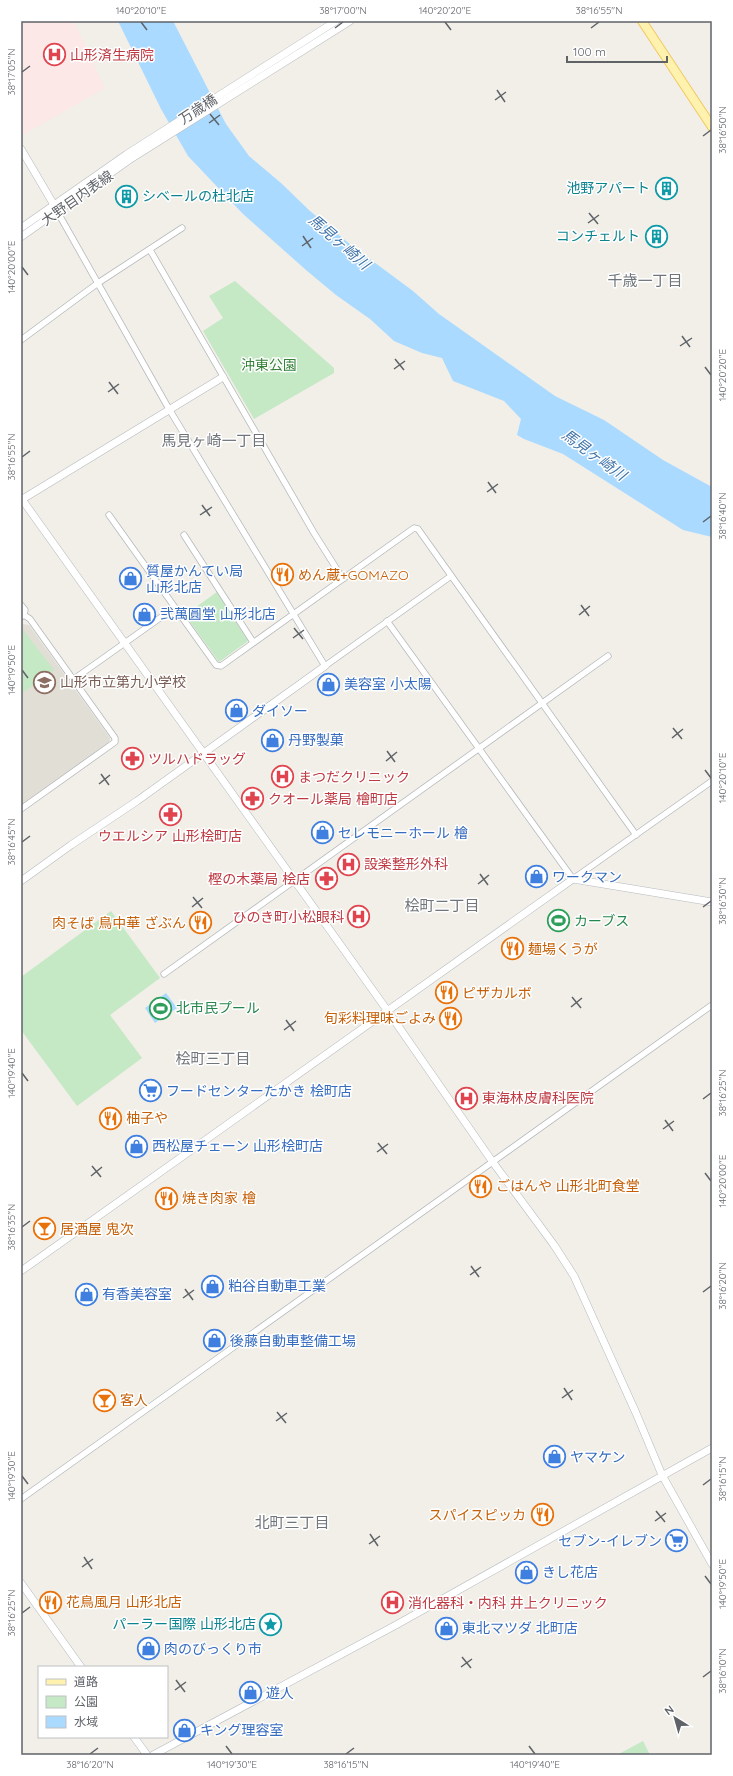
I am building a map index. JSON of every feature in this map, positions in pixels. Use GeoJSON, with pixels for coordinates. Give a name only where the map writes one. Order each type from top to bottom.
{"type":"FeatureCollection","features":[{"type":"Feature","properties":{"kind":"main road"},"geometry":{"type":"LineString","coordinates":[[642,21],[712,127]]}},
{"type":"Feature","properties":{"kind":"street"},"geometry":{"type":"LineString","coordinates":[[270,67],[336,21]]}},
{"type":"Feature","properties":{"kind":"street"},"geometry":{"type":"LineString","coordinates":[[270,67],[350,21]]}},
{"type":"Feature","properties":{"kind":"street","name":"万歳橋"},"geometry":{"type":"LineString","coordinates":[[130,156],[270,67]]}},
{"type":"Feature","properties":{"kind":"street"},"geometry":{"type":"LineString","coordinates":[[21,149],[56,208],[169,409],[326,666]]}},
{"type":"Feature","properties":{"kind":"street","name":"大野目内表線"},"geometry":{"type":"LineString","coordinates":[[21,237],[56,208],[130,156]]}},
{"type":"Feature","properties":{"kind":"street","name":"大野目内表線"},"geometry":{"type":"LineString","coordinates":[[21,228],[56,208]]}},
{"type":"Feature","properties":{"kind":"street"},"geometry":{"type":"LineString","coordinates":[[21,340],[98,283],[182,228]]}},
{"type":"Feature","properties":{"kind":"street"},"geometry":{"type":"LineString","coordinates":[[150,250],[314,533],[343,579]]}},
{"type":"Feature","properties":{"kind":"street"},"geometry":{"type":"LineString","coordinates":[[223,377],[21,499],[387,1010],[492,1161],[554,1245],[574,1276],[636,1413],[662,1475],[712,1564]]}},
{"type":"Feature","properties":{"kind":"street"},"geometry":{"type":"LineString","coordinates":[[109,515],[216,665],[221,666],[414,528],[418,529],[636,835]]}},
{"type":"Feature","properties":{"kind":"street"},"geometry":{"type":"LineString","coordinates":[[184,535],[254,642]]}},
{"type":"Feature","properties":{"kind":"street"},"geometry":{"type":"LineString","coordinates":[[21,881],[203,754],[451,576]]}},
{"type":"Feature","properties":{"kind":"street"},"geometry":{"type":"LineString","coordinates":[[21,604],[25,610],[23,616],[30,618],[116,738],[115,742],[21,809]]}},
{"type":"Feature","properties":{"kind":"street"},"geometry":{"type":"LineString","coordinates":[[74,679],[174,608]]}},
{"type":"Feature","properties":{"kind":"street"},"geometry":{"type":"LineString","coordinates":[[387,621],[573,879],[712,902]]}},
{"type":"Feature","properties":{"kind":"street"},"geometry":{"type":"LineString","coordinates":[[164,974],[608,656]]}},
{"type":"Feature","properties":{"kind":"street"},"geometry":{"type":"LineString","coordinates":[[21,1271],[712,781]]}},
{"type":"Feature","properties":{"kind":"street"},"geometry":{"type":"LineString","coordinates":[[21,1499],[712,1005]]}},
{"type":"Feature","properties":{"kind":"street"},"geometry":{"type":"LineString","coordinates":[[153,1755],[396,1625],[567,1531],[662,1475],[712,1448]]}},
{"type":"Feature","properties":{"kind":"street"},"geometry":{"type":"LineString","coordinates":[[21,1583],[81,1666]]}},
{"type":"Feature","properties":{"kind":"street"},"geometry":{"type":"LineString","coordinates":[[135,1738],[147,1755]]}},
{"type":"Feature","properties":{"kind":"shaded area","name":"山形済生病院"},"geometry":{"type":"Polygon","coordinates":[[[21,21],[74,21],[105,88],[21,136],[21,21]]]}},
{"type":"Feature","properties":{"kind":"shaded area","name":"山形市立第九小学校"},"geometry":{"type":"Polygon","coordinates":[[[21,625],[29,625],[110,738],[109,744],[21,806],[21,625]]]}},
{"type":"Feature","properties":{"kind":"green space","name":"沖東公園"},"geometry":{"type":"Polygon","coordinates":[[[235,281],[334,368],[334,373],[254,419],[203,331],[223,318],[209,296],[235,281]]]}},
{"type":"Feature","properties":{"kind":"green space"},"geometry":{"type":"Polygon","coordinates":[[[217,592],[248,641],[219,662],[185,615],[217,592]]]}},
{"type":"Feature","properties":{"kind":"green space"},"geometry":{"type":"Polygon","coordinates":[[[23,630],[54,670],[21,694],[21,632],[23,630]]]}},
{"type":"Feature","properties":{"kind":"green space"},"geometry":{"type":"Polygon","coordinates":[[[111,911],[160,978],[110,1015],[142,1058],[77,1106],[21,1030],[21,977],[111,911]]]}},
{"type":"Feature","properties":{"kind":"green space"},"geometry":{"type":"Polygon","coordinates":[[[643,1741],[650,1755],[617,1755],[643,1741]]]}},
{"type":"Feature","properties":{"kind":"water","name":"馬見ヶ崎川"},"geometry":{"type":"Polygon","coordinates":[[[118,21],[173,21],[226,124],[249,156],[281,183],[310,211],[351,245],[413,291],[439,314],[555,396],[604,420],[663,460],[712,487],[712,537],[683,530],[563,454],[517,435],[521,419],[504,401],[453,381],[442,358],[422,353],[394,341],[370,319],[336,295],[306,270],[243,214],[188,156],[161,109],[118,21]]]}},
{"type":"Feature","properties":{"kind":"water","name":"北市民プール"},"geometry":{"type":"Polygon","coordinates":[[[166,993],[177,1008],[155,1023],[145,1008],[166,993]]]}},
{"type":"Feature","properties":{"kind":"place","name":"山形済生病院"},"geometry":{"type":"Point","coordinates":[55,55]}},
{"type":"Feature","properties":{"kind":"place","name":"池野アパート"},"geometry":{"type":"Point","coordinates":[666,188]}},
{"type":"Feature","properties":{"kind":"place","name":"シベールの杜北店"},"geometry":{"type":"Point","coordinates":[126,196]}},
{"type":"Feature","properties":{"kind":"place","name":"コンチェルト"},"geometry":{"type":"Point","coordinates":[656,236]}},
{"type":"Feature","properties":{"kind":"place","name":"めん蔵+GOMAZO"},"geometry":{"type":"Point","coordinates":[283,575]}},
{"type":"Feature","properties":{"kind":"place","name":"質屋かんてい局 山形北店"},"geometry":{"type":"Point","coordinates":[130,579]}},
{"type":"Feature","properties":{"kind":"place","name":"弐萬圓堂 山形北店"},"geometry":{"type":"Point","coordinates":[144,614]}},
{"type":"Feature","properties":{"kind":"place","name":"山形市立第九小学校"},"geometry":{"type":"Point","coordinates":[45,682]}},
{"type":"Feature","properties":{"kind":"place","name":"美容室 小太陽"},"geometry":{"type":"Point","coordinates":[328,684]}},
{"type":"Feature","properties":{"kind":"place","name":"ダイソー"},"geometry":{"type":"Point","coordinates":[236,711]}},
{"type":"Feature","properties":{"kind":"place","name":"丹野製菓"},"geometry":{"type":"Point","coordinates":[273,740]}},
{"type":"Feature","properties":{"kind":"place","name":"ツルハドラッグ"},"geometry":{"type":"Point","coordinates":[132,759]}},
{"type":"Feature","properties":{"kind":"place","name":"まつだクリニック"},"geometry":{"type":"Point","coordinates":[282,777]}},
{"type":"Feature","properties":{"kind":"place","name":"クオール薬局 檜町店"},"geometry":{"type":"Point","coordinates":[252,799]}},
{"type":"Feature","properties":{"kind":"place","name":"ウエルシア 山形桧町店"},"geometry":{"type":"Point","coordinates":[170,814]}},
{"type":"Feature","properties":{"kind":"place","name":"セレモニーホール 檜"},"geometry":{"type":"Point","coordinates":[323,833]}},
{"type":"Feature","properties":{"kind":"place","name":"設楽整形外科"},"geometry":{"type":"Point","coordinates":[349,864]}},
{"type":"Feature","properties":{"kind":"place","name":"ワークマン"},"geometry":{"type":"Point","coordinates":[536,877]}},
{"type":"Feature","properties":{"kind":"place","name":"樫の木薬局 桧店"},"geometry":{"type":"Point","coordinates":[326,879]}},
{"type":"Feature","properties":{"kind":"place","name":"ひのき町小松眼科"},"geometry":{"type":"Point","coordinates":[359,917]}},
{"type":"Feature","properties":{"kind":"place","name":"カーブス"},"geometry":{"type":"Point","coordinates":[558,921]}},
{"type":"Feature","properties":{"kind":"place","name":"肉そば 鳥中華 ざぶん"},"geometry":{"type":"Point","coordinates":[201,923]}},
{"type":"Feature","properties":{"kind":"place","name":"麺場くうが"},"geometry":{"type":"Point","coordinates":[512,949]}},
{"type":"Feature","properties":{"kind":"place","name":"ピザカルボ"},"geometry":{"type":"Point","coordinates":[447,993]}},
{"type":"Feature","properties":{"kind":"place","name":"北市民プール"},"geometry":{"type":"Point","coordinates":[161,1008]}},
{"type":"Feature","properties":{"kind":"place","name":"旬彩料理味ごよみ"},"geometry":{"type":"Point","coordinates":[451,1018]}},
{"type":"Feature","properties":{"kind":"place","name":"フードセンターたかき 桧町店"},"geometry":{"type":"Point","coordinates":[151,1091]}},
{"type":"Feature","properties":{"kind":"place","name":"東海林皮膚科医院"},"geometry":{"type":"Point","coordinates":[466,1098]}},
{"type":"Feature","properties":{"kind":"place","name":"柚子や"},"geometry":{"type":"Point","coordinates":[110,1118]}},
{"type":"Feature","properties":{"kind":"place","name":"西松屋チェーン 山形桧町店"},"geometry":{"type":"Point","coordinates":[137,1146]}},
{"type":"Feature","properties":{"kind":"place","name":"ごはんや 山形北町食堂"},"geometry":{"type":"Point","coordinates":[481,1186]}},
{"type":"Feature","properties":{"kind":"place","name":"焼き肉家 檜"},"geometry":{"type":"Point","coordinates":[166,1198]}},
{"type":"Feature","properties":{"kind":"place","name":"居酒屋 鬼次"},"geometry":{"type":"Point","coordinates":[45,1229]}},
{"type":"Feature","properties":{"kind":"place","name":"粕谷自動車工業"},"geometry":{"type":"Point","coordinates":[213,1286]}},
{"type":"Feature","properties":{"kind":"place","name":"有香美容室"},"geometry":{"type":"Point","coordinates":[86,1294]}},
{"type":"Feature","properties":{"kind":"place","name":"後藤自動車整備工場"},"geometry":{"type":"Point","coordinates":[215,1341]}},
{"type":"Feature","properties":{"kind":"place","name":"客人"},"geometry":{"type":"Point","coordinates":[104,1400]}},
{"type":"Feature","properties":{"kind":"place","name":"ヤマケン"},"geometry":{"type":"Point","coordinates":[555,1457]}},
{"type":"Feature","properties":{"kind":"place","name":"スパイスピッカ"},"geometry":{"type":"Point","coordinates":[542,1515]}},
{"type":"Feature","properties":{"kind":"place","name":"セブン-イレブン"},"geometry":{"type":"Point","coordinates":[677,1541]}},
{"type":"Feature","properties":{"kind":"place","name":"きし花店"},"geometry":{"type":"Point","coordinates":[527,1572]}},
{"type":"Feature","properties":{"kind":"place","name":"花鳥風月 山形北店"},"geometry":{"type":"Point","coordinates":[51,1602]}},
{"type":"Feature","properties":{"kind":"place","name":"消化器科・内科 井上クリニック"},"geometry":{"type":"Point","coordinates":[393,1603]}},
{"type":"Feature","properties":{"kind":"place","name":"パーラー国際 山形北店"},"geometry":{"type":"Point","coordinates":[271,1624]}},
{"type":"Feature","properties":{"kind":"place","name":"東北マツダ 北町店"},"geometry":{"type":"Point","coordinates":[447,1628]}},
{"type":"Feature","properties":{"kind":"place","name":"肉のびっくり市"},"geometry":{"type":"Point","coordinates":[148,1649]}},
{"type":"Feature","properties":{"kind":"place","name":"遊人"},"geometry":{"type":"Point","coordinates":[250,1693]}},
{"type":"Feature","properties":{"kind":"place","name":"キング理容室"},"geometry":{"type":"Point","coordinates":[185,1730]}},
{"type":"Feature","properties":{"kind":"district","name":"千歳一丁目"},"geometry":{"type":"Point","coordinates":[645,281]}},
{"type":"Feature","properties":{"kind":"district","name":"馬見ヶ崎一丁目"},"geometry":{"type":"Point","coordinates":[214,441]}},
{"type":"Feature","properties":{"kind":"district","name":"桧町二丁目"},"geometry":{"type":"Point","coordinates":[442,906]}},
{"type":"Feature","properties":{"kind":"district","name":"桧町三丁目"},"geometry":{"type":"Point","coordinates":[213,1059]}},
{"type":"Feature","properties":{"kind":"district","name":"北町三丁目"},"geometry":{"type":"Point","coordinates":[292,1523]}}]}
